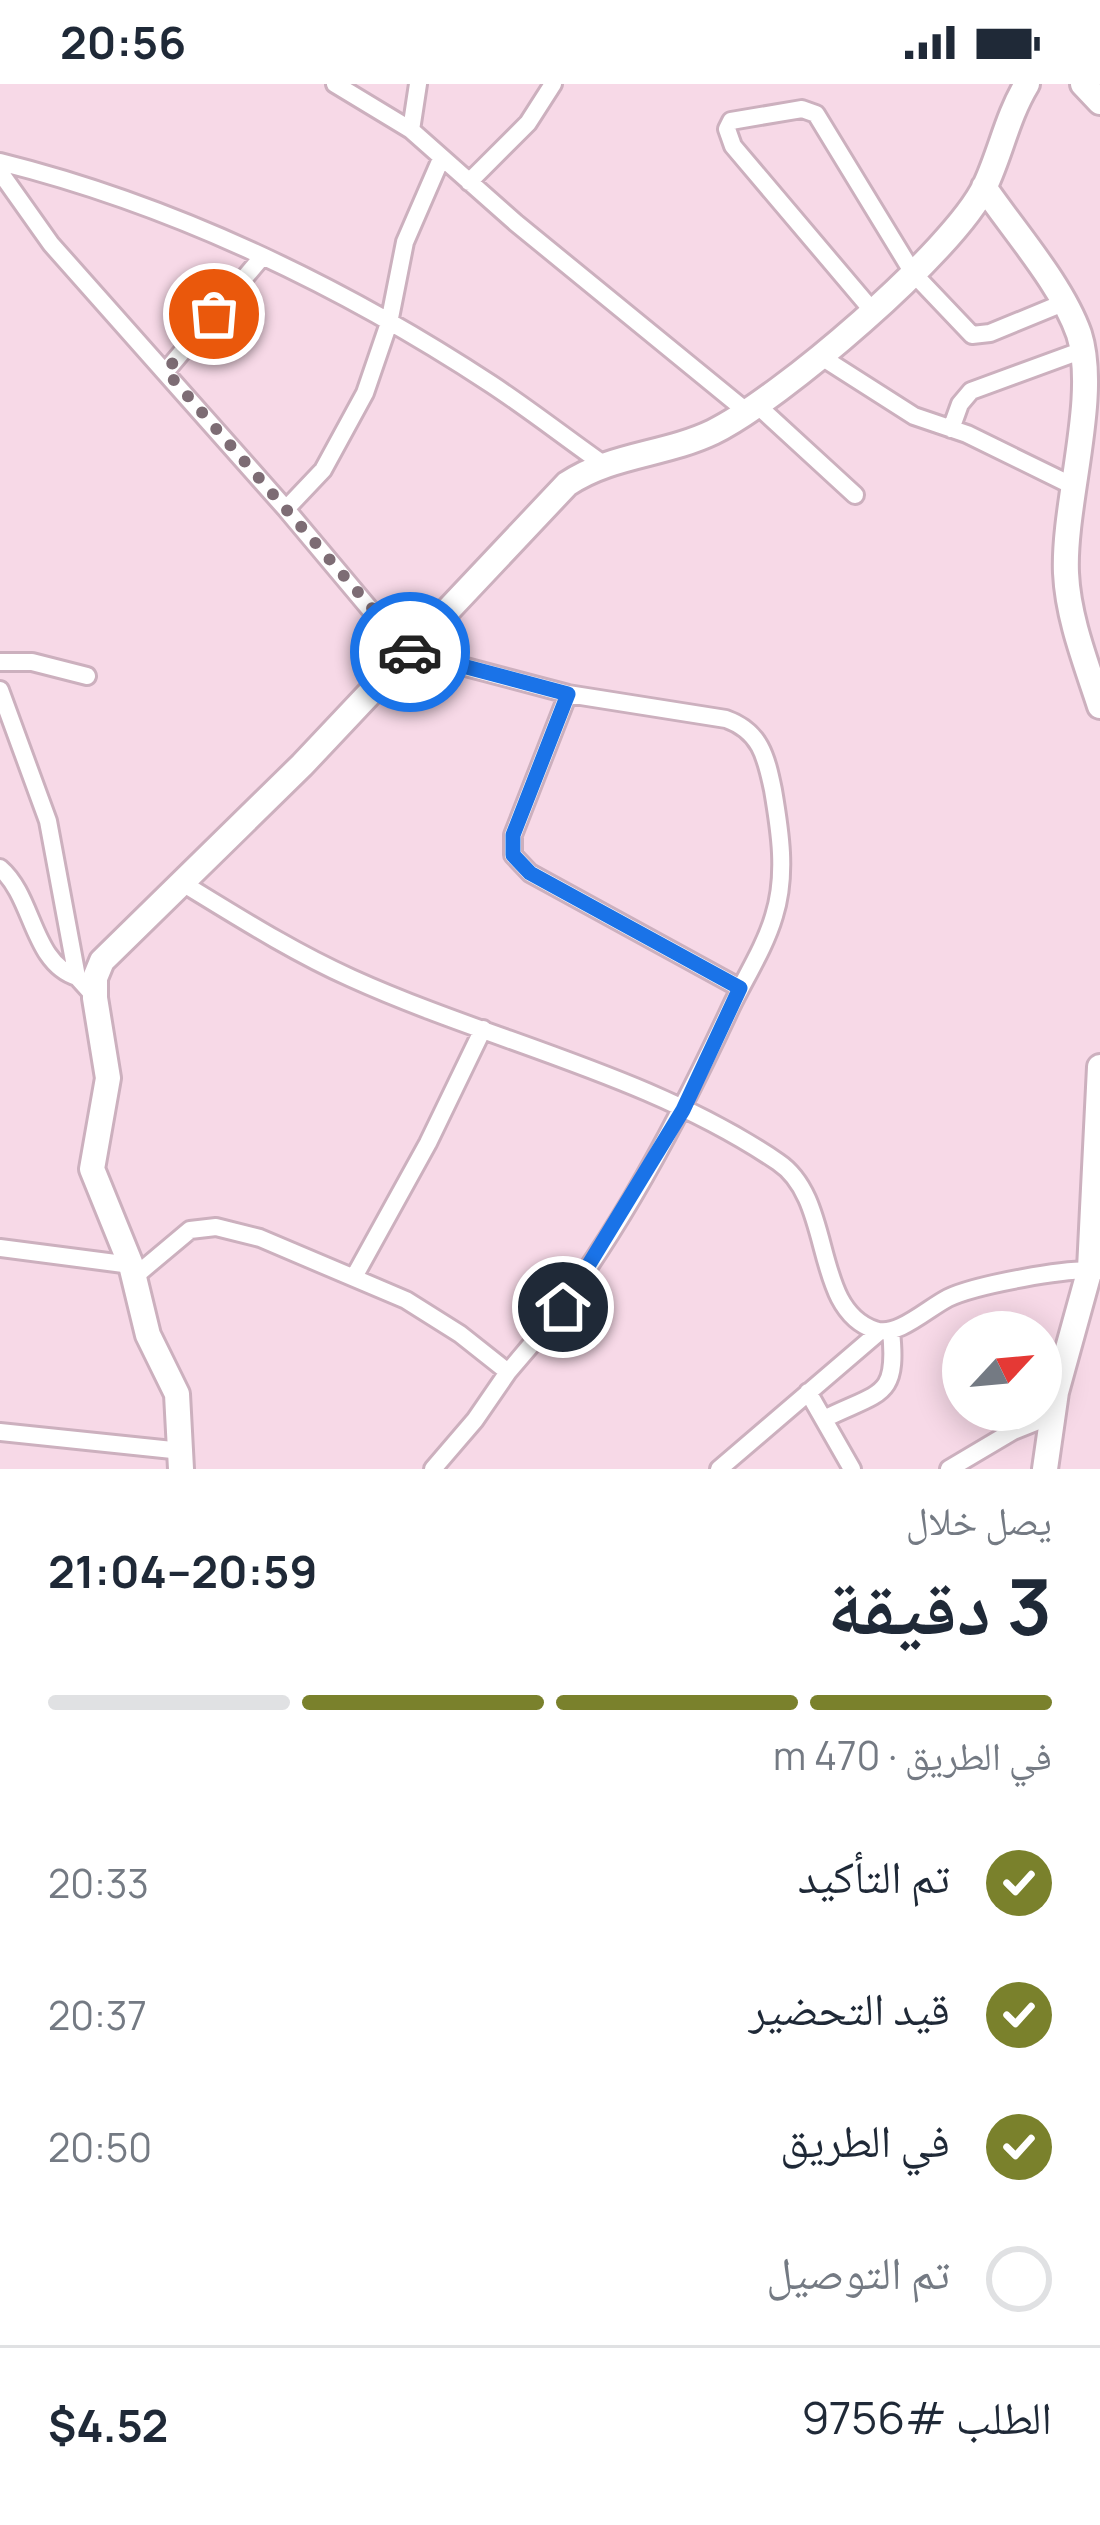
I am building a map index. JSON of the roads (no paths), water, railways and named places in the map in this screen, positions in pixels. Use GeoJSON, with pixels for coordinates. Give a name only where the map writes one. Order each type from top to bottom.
{"type":"FeatureCollection","features":[{"type":"Feature","properties":{"kind":"street"},"geometry":{"type":"LineString","coordinates":[[335,84],[411,130],[855,495]]}},
{"type":"Feature","properties":{"kind":"street"},"geometry":{"type":"LineString","coordinates":[[411,130],[418,84]]}},
{"type":"Feature","properties":{"kind":"street"},"geometry":{"type":"LineString","coordinates":[[469,182],[528,123],[554,84]]}},
{"type":"Feature","properties":{"kind":"street"},"geometry":{"type":"LineString","coordinates":[[1011,110],[1013,84]]}},
{"type":"Feature","properties":{"kind":"street"},"geometry":{"type":"LineString","coordinates":[[0,1432],[181,1460],[177,1394],[148,1335],[133,1271],[92,1169],[108,1078],[95,978],[109,951],[184,884],[302,765],[566,484],[603,464],[691,441],[751,408],[820,356],[914,273],[984,188],[1011,110],[1027,84]]}},
{"type":"Feature","properties":{"kind":"street"},"geometry":{"type":"LineString","coordinates":[[871,309],[733,146],[727,129],[731,121],[802,109],[816,114],[914,273],[972,335],[990,333],[1063,303]]}},
{"type":"Feature","properties":{"kind":"street"},"geometry":{"type":"LineString","coordinates":[[286,509],[310,486],[341,442],[365,393],[389,323],[405,242],[441,159]]}},
{"type":"Feature","properties":{"kind":"street"},"geometry":{"type":"LineString","coordinates":[[0,162],[107,192],[262,257],[389,323],[491,384],[603,464]]}},
{"type":"Feature","properties":{"kind":"street"},"geometry":{"type":"LineString","coordinates":[[0,172],[51,244],[405,651],[568,694],[726,719],[749,730],[759,741],[773,794],[782,863],[774,919],[683,1110],[563,1307],[433,1469]]}},
{"type":"Feature","properties":{"kind":"street"},"geometry":{"type":"LineString","coordinates":[[984,188],[1063,303],[1083,350],[1082,413],[1066,548],[1068,598],[1100,706]]}},
{"type":"Feature","properties":{"kind":"street"},"geometry":{"type":"LineString","coordinates":[[166,371],[262,257]]}},
{"type":"Feature","properties":{"kind":"street"},"geometry":{"type":"LineString","coordinates":[[951,429],[960,404],[971,391],[1083,350]]}},
{"type":"Feature","properties":{"kind":"street"},"geometry":{"type":"LineString","coordinates":[[820,356],[914,416],[1073,486]]}},
{"type":"Feature","properties":{"kind":"street"},"geometry":{"type":"LineString","coordinates":[[0,662],[32,662],[87,676]]}},
{"type":"Feature","properties":{"kind":"street"},"geometry":{"type":"LineString","coordinates":[[0,690],[48,820],[77,977]]}},
{"type":"Feature","properties":{"kind":"street"},"geometry":{"type":"LineString","coordinates":[[568,694],[513,835],[513,855],[530,873],[740,988]]}},
{"type":"Feature","properties":{"kind":"street"},"geometry":{"type":"LineString","coordinates":[[0,868],[23,897],[54,964],[77,977],[95,998]]}},
{"type":"Feature","properties":{"kind":"street"},"geometry":{"type":"LineString","coordinates":[[184,884],[274,939],[351,978],[631,1085],[780,1163],[793,1174],[814,1210],[837,1290],[859,1321],[885,1331]]}},
{"type":"Feature","properties":{"kind":"street"},"geometry":{"type":"LineString","coordinates":[[354,1277],[428,1143],[483,1028]]}},
{"type":"Feature","properties":{"kind":"street"},"geometry":{"type":"LineString","coordinates":[[1062,1368],[1095,1270],[1100,1067]]}},
{"type":"Feature","properties":{"kind":"street"},"geometry":{"type":"LineString","coordinates":[[0,1248],[133,1271],[178,1238],[204,1227],[260,1238],[430,1313],[508,1372]]}},
{"type":"Feature","properties":{"kind":"street"},"geometry":{"type":"LineString","coordinates":[[719,1469],[885,1331],[969,1289],[1095,1270]]}},
{"type":"Feature","properties":{"kind":"street"},"geometry":{"type":"LineString","coordinates":[[826,1418],[889,1383],[894,1370],[885,1331]]}},
{"type":"Feature","properties":{"kind":"street"},"geometry":{"type":"LineString","coordinates":[[808,1392],[853,1469]]}},
{"type":"Feature","properties":{"kind":"street"},"geometry":{"type":"LineString","coordinates":[[949,1469],[1016,1431]]}},
{"type":"Feature","properties":{"kind":"street"},"geometry":{"type":"LineString","coordinates":[[1045,1469],[1051,1431]]}}]}
